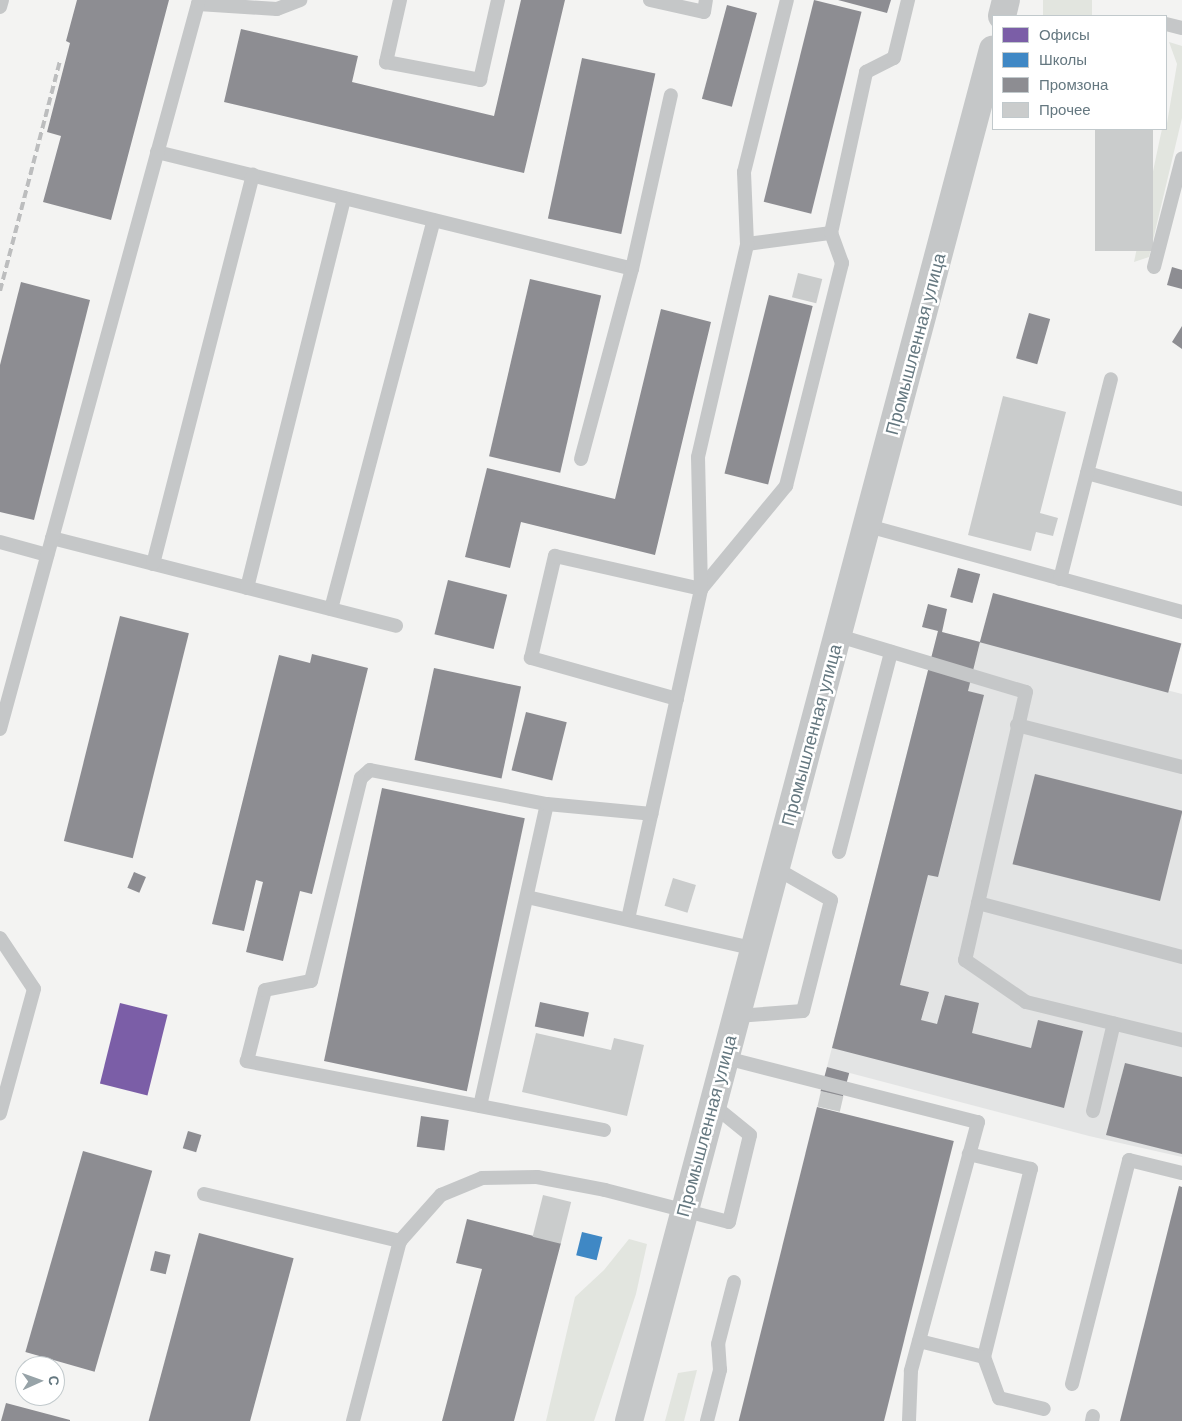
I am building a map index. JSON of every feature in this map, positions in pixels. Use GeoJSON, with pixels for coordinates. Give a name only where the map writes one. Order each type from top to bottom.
{"type":"FeatureCollection","features":[{"type":"Feature","properties":{"kind":"street"},"geometry":{"type":"LineString","coordinates":[[1002,15],[1006,0]]}},
{"type":"Feature","properties":{"kind":"street","name":"Промышленная улица"},"geometry":{"type":"LineString","coordinates":[[629,1421],[839,636],[992,53]]}},
{"type":"Feature","properties":{"kind":"lane"},"geometry":{"type":"LineString","coordinates":[[0,7],[2,0]]}},
{"type":"Feature","properties":{"kind":"lane"},"geometry":{"type":"LineString","coordinates":[[0,729],[199,2],[277,9],[300,0]]}},
{"type":"Feature","properties":{"kind":"lane"},"geometry":{"type":"LineString","coordinates":[[400,0],[386,62],[480,80],[498,0]]}},
{"type":"Feature","properties":{"kind":"lane"},"geometry":{"type":"LineString","coordinates":[[650,0],[704,12],[706,0]]}},
{"type":"Feature","properties":{"kind":"lane"},"geometry":{"type":"LineString","coordinates":[[628,919],[702,589],[698,457],[747,244],[744,172],[787,0]]}},
{"type":"Feature","properties":{"kind":"lane"},"geometry":{"type":"LineString","coordinates":[[702,589],[786,486],[842,263],[831,233],[866,72],[894,58],[908,0]]}},
{"type":"Feature","properties":{"kind":"lane"},"geometry":{"type":"LineString","coordinates":[[1167,24],[1182,28]]}},
{"type":"Feature","properties":{"kind":"lane"},"geometry":{"type":"LineString","coordinates":[[580,459],[632,269],[671,95]]}},
{"type":"Feature","properties":{"kind":"lane"},"geometry":{"type":"LineString","coordinates":[[158,152],[632,269]]}},
{"type":"Feature","properties":{"kind":"lane"},"geometry":{"type":"LineString","coordinates":[[1154,267],[1182,159]]}},
{"type":"Feature","properties":{"kind":"lane"},"geometry":{"type":"LineString","coordinates":[[153,564],[253,176]]}},
{"type":"Feature","properties":{"kind":"lane"},"geometry":{"type":"LineString","coordinates":[[247,588],[344,198]]}},
{"type":"Feature","properties":{"kind":"lane"},"geometry":{"type":"LineString","coordinates":[[331,609],[434,220]]}},
{"type":"Feature","properties":{"kind":"lane"},"geometry":{"type":"LineString","coordinates":[[747,244],[831,233]]}},
{"type":"Feature","properties":{"kind":"lane"},"geometry":{"type":"LineString","coordinates":[[1060,579],[1111,379]]}},
{"type":"Feature","properties":{"kind":"lane"},"geometry":{"type":"LineString","coordinates":[[1087,473],[1182,499]]}},
{"type":"Feature","properties":{"kind":"lane"},"geometry":{"type":"LineString","coordinates":[[868,526],[1182,612]]}},
{"type":"Feature","properties":{"kind":"lane"},"geometry":{"type":"LineString","coordinates":[[52,538],[396,626]]}},
{"type":"Feature","properties":{"kind":"lane"},"geometry":{"type":"LineString","coordinates":[[0,542],[47,555]]}},
{"type":"Feature","properties":{"kind":"lane"},"geometry":{"type":"LineString","coordinates":[[677,699],[531,658],[555,556],[702,589]]}},
{"type":"Feature","properties":{"kind":"lane"},"geometry":{"type":"LineString","coordinates":[[839,636],[1026,692],[1017,725],[966,960],[1026,1002],[1182,1040]]}},
{"type":"Feature","properties":{"kind":"lane"},"geometry":{"type":"LineString","coordinates":[[839,852],[890,652]]}},
{"type":"Feature","properties":{"kind":"lane"},"geometry":{"type":"LineString","coordinates":[[1017,725],[1182,767]]}},
{"type":"Feature","properties":{"kind":"lane"},"geometry":{"type":"LineString","coordinates":[[604,1130],[246,1061],[266,990],[311,981],[361,778],[370,770],[381,770],[547,804],[652,814]]}},
{"type":"Feature","properties":{"kind":"lane"},"geometry":{"type":"LineString","coordinates":[[480,1106],[547,804]]}},
{"type":"Feature","properties":{"kind":"lane"},"geometry":{"type":"LineString","coordinates":[[737,1016],[803,1011],[831,900],[777,869]]}},
{"type":"Feature","properties":{"kind":"lane"},"geometry":{"type":"LineString","coordinates":[[526,897],[755,949]]}},
{"type":"Feature","properties":{"kind":"lane"},"geometry":{"type":"LineString","coordinates":[[978,903],[1182,957]]}},
{"type":"Feature","properties":{"kind":"lane"},"geometry":{"type":"LineString","coordinates":[[0,938],[34,989],[0,1113]]}},
{"type":"Feature","properties":{"kind":"lane"},"geometry":{"type":"LineString","coordinates":[[1094,1111],[1114,1023]]}},
{"type":"Feature","properties":{"kind":"lane"},"geometry":{"type":"LineString","coordinates":[[726,1058],[978,1122],[911,1371],[909,1421]]}},
{"type":"Feature","properties":{"kind":"lane"},"geometry":{"type":"LineString","coordinates":[[353,1421],[400,1241],[441,1195],[482,1178],[537,1177],[605,1190],[684,1213],[729,1222],[750,1134],[714,1105]]}},
{"type":"Feature","properties":{"kind":"lane"},"geometry":{"type":"LineString","coordinates":[[969,1154],[1031,1169],[984,1357],[999,1398],[1044,1409]]}},
{"type":"Feature","properties":{"kind":"lane"},"geometry":{"type":"LineString","coordinates":[[1072,1384],[1129,1160],[1182,1173]]}},
{"type":"Feature","properties":{"kind":"lane"},"geometry":{"type":"LineString","coordinates":[[204,1194],[400,1241]]}},
{"type":"Feature","properties":{"kind":"lane"},"geometry":{"type":"LineString","coordinates":[[707,1421],[720,1370],[718,1344],[734,1282]]}},
{"type":"Feature","properties":{"kind":"lane"},"geometry":{"type":"LineString","coordinates":[[919,1341],[984,1357]]}},
{"type":"Feature","properties":{"kind":"shaded area"},"geometry":{"type":"Polygon","coordinates":[[[1043,0],[1092,0],[1092,15],[1043,15],[1043,0]]]}},
{"type":"Feature","properties":{"kind":"shaded area"},"geometry":{"type":"Polygon","coordinates":[[[1169,42],[1182,46],[1182,118],[1149,257],[1134,262],[1162,130],[1167,130],[1177,64],[1169,42]]]}},
{"type":"Feature","properties":{"kind":"shaded area"},"geometry":{"type":"Polygon","coordinates":[[[938,631],[1182,694],[1182,1157],[1089,1136],[827,1067],[938,631]]]}},
{"type":"Feature","properties":{"kind":"shaded area"},"geometry":{"type":"Polygon","coordinates":[[[629,1239],[647,1244],[636,1294],[594,1421],[546,1421],[575,1297],[604,1270],[629,1239]]]}},
{"type":"Feature","properties":{"kind":"shaded area"},"geometry":{"type":"Polygon","coordinates":[[[697,1370],[684,1421],[665,1421],[678,1373],[697,1370]]]}},
{"type":"Feature","properties":{"kind":"building: Офисы"},"geometry":{"type":"Polygon","coordinates":[[[120,1003],[168,1015],[147,1095],[100,1084],[120,1003]]]}},
{"type":"Feature","properties":{"kind":"building: Школы"},"geometry":{"type":"Polygon","coordinates":[[[582,1232],[602,1237],[597,1260],[576,1255],[582,1232]]]}},
{"type":"Feature","properties":{"kind":"building: Промзона"},"geometry":{"type":"Polygon","coordinates":[[[77,0],[169,0],[111,220],[43,202],[61,136],[47,132],[70,43],[66,41],[77,0]]]}},
{"type":"Feature","properties":{"kind":"building: Промзона"},"geometry":{"type":"Polygon","coordinates":[[[521,0],[565,0],[524,173],[224,102],[241,29],[358,56],[352,82],[494,116],[521,0]]]}},
{"type":"Feature","properties":{"kind":"building: Промзона"},"geometry":{"type":"Polygon","coordinates":[[[814,0],[862,12],[811,214],[764,202],[814,0]]]}},
{"type":"Feature","properties":{"kind":"building: Промзона"},"geometry":{"type":"Polygon","coordinates":[[[838,0],[891,0],[887,13],[838,0]]]}},
{"type":"Feature","properties":{"kind":"building: Промзона"},"geometry":{"type":"Polygon","coordinates":[[[727,5],[757,13],[732,107],[702,99],[727,5]]]}},
{"type":"Feature","properties":{"kind":"building: Промзона"},"geometry":{"type":"Polygon","coordinates":[[[582,58],[655,74],[621,234],[548,218],[582,58]]]}},
{"type":"Feature","properties":{"kind":"building: Промзона"},"geometry":{"type":"Polygon","coordinates":[[[1172,267],[1182,270],[1182,289],[1167,285],[1172,267]]]}},
{"type":"Feature","properties":{"kind":"building: Промзона"},"geometry":{"type":"Polygon","coordinates":[[[530,279],[601,295],[560,473],[489,456],[530,279]]]}},
{"type":"Feature","properties":{"kind":"building: Промзона"},"geometry":{"type":"Polygon","coordinates":[[[21,282],[90,300],[34,520],[0,512],[0,365],[21,282]]]}},
{"type":"Feature","properties":{"kind":"building: Промзона"},"geometry":{"type":"Polygon","coordinates":[[[769,295],[813,306],[768,484],[724,474],[769,295]]]}},
{"type":"Feature","properties":{"kind":"building: Промзона"},"geometry":{"type":"Polygon","coordinates":[[[661,309],[711,322],[655,555],[521,522],[510,568],[465,557],[487,468],[615,499],[661,309]]]}},
{"type":"Feature","properties":{"kind":"building: Промзона"},"geometry":{"type":"Polygon","coordinates":[[[1029,313],[1050,319],[1037,364],[1016,358],[1029,313]]]}},
{"type":"Feature","properties":{"kind":"building: Промзона"},"geometry":{"type":"Polygon","coordinates":[[[1182,326],[1182,349],[1172,342],[1182,326]]]}},
{"type":"Feature","properties":{"kind":"building: Промзона"},"geometry":{"type":"Polygon","coordinates":[[[958,568],[980,574],[972,603],[950,597],[958,568]]]}},
{"type":"Feature","properties":{"kind":"building: Промзона"},"geometry":{"type":"Polygon","coordinates":[[[448,580],[507,595],[494,649],[434,634],[448,580]]]}},
{"type":"Feature","properties":{"kind":"building: Промзона"},"geometry":{"type":"Polygon","coordinates":[[[993,593],[1181,643],[1168,693],[980,642],[993,593]]]}},
{"type":"Feature","properties":{"kind":"building: Промзона"},"geometry":{"type":"Polygon","coordinates":[[[928,604],[947,609],[942,632],[980,642],[968,691],[984,695],[938,877],[928,875],[900,985],[929,992],[921,1020],[937,1024],[945,995],[979,1003],[972,1033],[1031,1048],[1038,1020],[1083,1031],[1064,1108],[832,1048],[938,631],[922,627],[928,604]]]}},
{"type":"Feature","properties":{"kind":"building: Промзона"},"geometry":{"type":"Polygon","coordinates":[[[120,616],[189,633],[133,858],[64,841],[120,616]]]}},
{"type":"Feature","properties":{"kind":"building: Промзона"},"geometry":{"type":"Polygon","coordinates":[[[312,654],[368,668],[312,894],[300,891],[283,961],[246,952],[263,882],[256,880],[244,931],[212,924],[279,655],[310,663],[312,654]]]}},
{"type":"Feature","properties":{"kind":"building: Промзона"},"geometry":{"type":"Polygon","coordinates":[[[434,668],[521,687],[502,778],[414,760],[434,668]]]}},
{"type":"Feature","properties":{"kind":"building: Промзона"},"geometry":{"type":"Polygon","coordinates":[[[526,712],[567,722],[552,780],[511,770],[526,712]]]}},
{"type":"Feature","properties":{"kind":"building: Промзона"},"geometry":{"type":"Polygon","coordinates":[[[1035,774],[1182,811],[1160,901],[1013,864],[1035,774]]]}},
{"type":"Feature","properties":{"kind":"building: Промзона"},"geometry":{"type":"Polygon","coordinates":[[[382,788],[525,818],[467,1091],[324,1061],[382,788]]]}},
{"type":"Feature","properties":{"kind":"building: Промзона"},"geometry":{"type":"Polygon","coordinates":[[[134,872],[146,877],[139,893],[127,888],[134,872]]]}},
{"type":"Feature","properties":{"kind":"building: Промзона"},"geometry":{"type":"Polygon","coordinates":[[[540,1002],[589,1012],[584,1037],[535,1026],[540,1002]]]}},
{"type":"Feature","properties":{"kind":"building: Промзона"},"geometry":{"type":"Polygon","coordinates":[[[1125,1063],[1182,1077],[1182,1154],[1106,1135],[1125,1063]]]}},
{"type":"Feature","properties":{"kind":"building: Промзона"},"geometry":{"type":"Polygon","coordinates":[[[827,1067],[849,1073],[843,1097],[821,1091],[827,1067]]]}},
{"type":"Feature","properties":{"kind":"building: Промзона"},"geometry":{"type":"Polygon","coordinates":[[[817,1107],[954,1141],[884,1421],[739,1421],[817,1107]]]}},
{"type":"Feature","properties":{"kind":"building: Промзона"},"geometry":{"type":"Polygon","coordinates":[[[421,1116],[449,1120],[444,1151],[417,1147],[421,1116]]]}},
{"type":"Feature","properties":{"kind":"building: Промзона"},"geometry":{"type":"Polygon","coordinates":[[[188,1131],[201,1135],[196,1152],[183,1148],[188,1131]]]}},
{"type":"Feature","properties":{"kind":"building: Промзона"},"geometry":{"type":"Polygon","coordinates":[[[83,1151],[152,1171],[95,1372],[65,1363],[65,1356],[40,1356],[25,1352],[83,1151]]]}},
{"type":"Feature","properties":{"kind":"building: Промзона"},"geometry":{"type":"Polygon","coordinates":[[[1179,1186],[1182,1187],[1182,1421],[1120,1421],[1179,1186]]]}},
{"type":"Feature","properties":{"kind":"building: Промзона"},"geometry":{"type":"Polygon","coordinates":[[[467,1219],[561,1243],[514,1421],[442,1421],[482,1269],[456,1263],[467,1219]]]}},
{"type":"Feature","properties":{"kind":"building: Промзона"},"geometry":{"type":"Polygon","coordinates":[[[199,1233],[294,1258],[250,1421],[149,1421],[199,1233]]]}},
{"type":"Feature","properties":{"kind":"building: Промзона"},"geometry":{"type":"Polygon","coordinates":[[[155,1251],[171,1255],[166,1274],[150,1270],[155,1251]]]}},
{"type":"Feature","properties":{"kind":"building: Промзона"},"geometry":{"type":"Polygon","coordinates":[[[6,1403],[70,1420],[70,1421],[1,1421],[6,1403]]]}},
{"type":"Feature","properties":{"kind":"building: Прочее"},"geometry":{"type":"Polygon","coordinates":[[[1095,130],[1153,130],[1153,251],[1095,251],[1095,130]]]}},
{"type":"Feature","properties":{"kind":"building: Прочее"},"geometry":{"type":"Polygon","coordinates":[[[798,273],[822,279],[816,303],[792,297],[798,273]]]}},
{"type":"Feature","properties":{"kind":"building: Прочее"},"geometry":{"type":"Polygon","coordinates":[[[1003,396],[1066,412],[1040,513],[1058,518],[1053,536],[1036,532],[1031,551],[968,535],[1003,396]]]}},
{"type":"Feature","properties":{"kind":"building: Прочее"},"geometry":{"type":"Polygon","coordinates":[[[673,878],[696,885],[687,913],[665,906],[673,878]]]}},
{"type":"Feature","properties":{"kind":"building: Прочее"},"geometry":{"type":"Polygon","coordinates":[[[536,1033],[611,1050],[614,1038],[644,1045],[627,1116],[522,1092],[536,1033]]]}},
{"type":"Feature","properties":{"kind":"building: Прочее"},"geometry":{"type":"Polygon","coordinates":[[[821,1091],[843,1096],[840,1112],[817,1107],[821,1091]]]}},
{"type":"Feature","properties":{"kind":"building: Прочее"},"geometry":{"type":"Polygon","coordinates":[[[543,1195],[571,1202],[561,1244],[533,1237],[543,1195]]]}},
{"type":"Feature","properties":{"kind":"railway"},"geometry":{"type":"LineString","coordinates":[[0,291],[60,60]]}}]}
